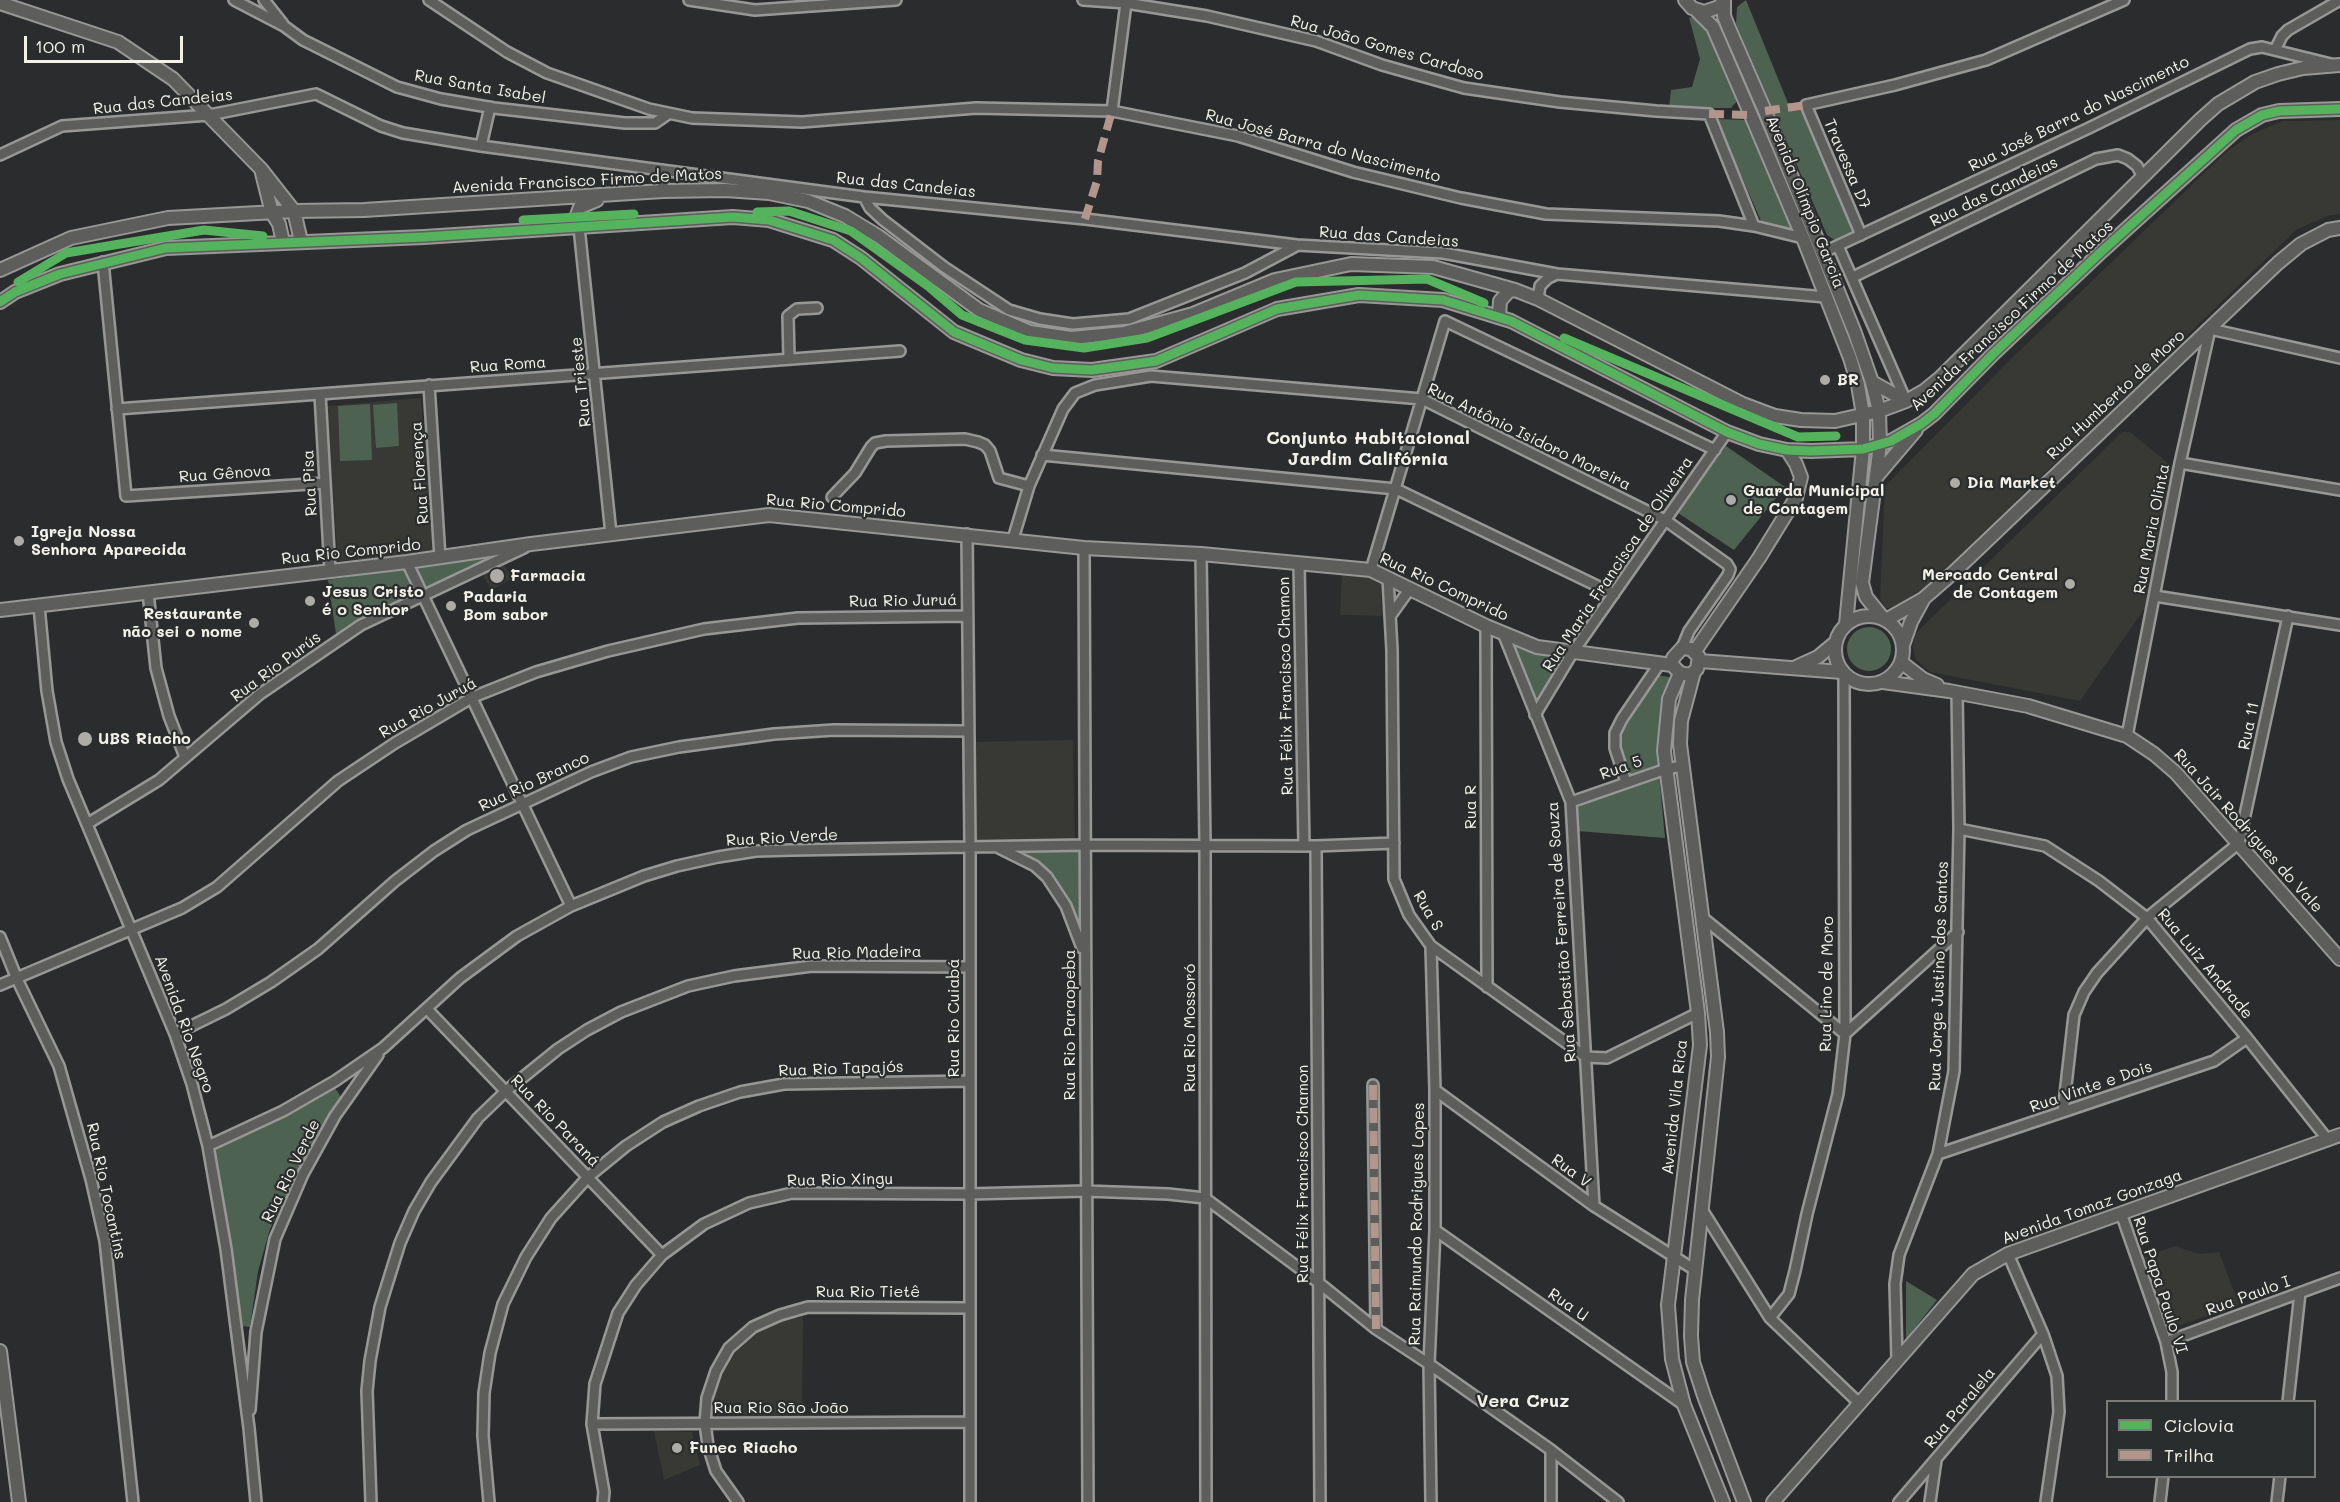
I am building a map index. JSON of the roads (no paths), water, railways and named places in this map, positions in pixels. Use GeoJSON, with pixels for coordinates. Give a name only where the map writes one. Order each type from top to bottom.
{"type":"FeatureCollection","features":[{"type":"Feature","properties":{"kind":"street","name":"Rua Santa Isabel"},"geometry":{"type":"LineString","coordinates":[[234,0],[284,26],[303,40],[397,87],[441,99],[490,107],[647,124],[662,120],[668,114]]}},
{"type":"Feature","properties":{"kind":"street"},"geometry":{"type":"LineString","coordinates":[[264,0],[284,26]]}},
{"type":"Feature","properties":{"kind":"street","name":"Rua José Barra do Nascimento"},"geometry":{"type":"LineString","coordinates":[[429,0],[507,52],[547,73],[668,114],[692,118],[802,122],[976,108],[1112,111],[1238,136],[1353,172],[1461,198],[1535,212],[1719,221],[1754,226],[1803,238]]}},
{"type":"Feature","properties":{"kind":"street"},"geometry":{"type":"LineString","coordinates":[[689,0],[755,10],[896,0]]}},
{"type":"Feature","properties":{"kind":"street","name":"Rua João Gomes Cardoso"},"geometry":{"type":"LineString","coordinates":[[1083,0],[1126,3],[1207,16],[1316,41],[1382,65],[1464,88],[1560,102],[1708,114],[1754,226]]}},
{"type":"Feature","properties":{"kind":"street"},"geometry":{"type":"LineString","coordinates":[[1674,0],[1712,11],[1724,1]]}},
{"type":"Feature","properties":{"kind":"street","name":"Travessa D7"},"geometry":{"type":"LineString","coordinates":[[1861,235],[1806,105],[1895,85],[1986,60],[2124,0]]}},
{"type":"Feature","properties":{"kind":"street"},"geometry":{"type":"LineString","coordinates":[[2275,50],[2288,30],[2340,0]]}},
{"type":"Feature","properties":{"kind":"street","name":"Avenida Olímpio Garcia"},"geometry":{"type":"LineString","coordinates":[[1724,1],[1724,16],[1855,333],[1872,382],[1879,411]]}},
{"type":"Feature","properties":{"kind":"street"},"geometry":{"type":"LineString","coordinates":[[0,3],[118,42],[173,79],[261,169],[294,211],[301,242]]}},
{"type":"Feature","properties":{"kind":"street"},"geometry":{"type":"LineString","coordinates":[[1112,111],[1126,3]]}},
{"type":"Feature","properties":{"kind":"street","name":"Avenida Olímpio Garcia"},"geometry":{"type":"LineString","coordinates":[[1690,5],[1713,27],[1803,238],[1850,358],[1863,415]]}},
{"type":"Feature","properties":{"kind":"street","name":"Rua José Barra do Nascimento"},"geometry":{"type":"LineString","coordinates":[[1822,253],[2250,49],[2262,47],[2338,65]]}},
{"type":"Feature","properties":{"kind":"street","name":"Avenida Francisco Firmo de Matos"},"geometry":{"type":"LineString","coordinates":[[0,270],[72,238],[168,218],[294,211],[364,210],[663,191],[758,192],[808,201],[844,216],[878,236],[979,310],[1030,332],[1071,338],[1124,333],[1193,314],[1275,280],[1351,264],[1434,267],[1515,290],[1538,299],[1743,404],[1764,412],[1801,420],[1826,421],[1879,411],[1906,401],[1924,391],[1940,378],[2200,120],[2235,93],[2254,82],[2278,74],[2303,68],[2338,65]]}},
{"type":"Feature","properties":{"kind":"street","name":"Rua das Candeias"},"geometry":{"type":"LineString","coordinates":[[0,155],[62,126],[209,115],[316,94],[381,126],[403,133],[481,146],[864,197],[1085,219],[1297,245],[1443,253],[1557,274],[1826,297]]}},
{"type":"Feature","properties":{"kind":"street"},"geometry":{"type":"LineString","coordinates":[[481,146],[490,107]]}},
{"type":"Feature","properties":{"kind":"street","name":"Avenida Francisco Firmo de Matos"},"geometry":{"type":"LineString","coordinates":[[0,302],[38,282],[103,261],[166,248],[424,237],[733,217],[769,220],[833,240],[861,258],[954,332],[1022,360],[1053,368],[1092,370],[1156,361],[1277,309],[1359,295],[1443,300],[1511,321],[1727,432],[1759,444],[1787,450],[1863,449],[1880,445],[1921,424],[2102,251],[2236,130],[2262,115],[2279,111],[2340,109]]}},
{"type":"Feature","properties":{"kind":"street","name":"Rua das Candeias"},"geometry":{"type":"LineString","coordinates":[[1853,277],[2096,159],[2118,155],[2137,166],[2143,177]]}},
{"type":"Feature","properties":{"kind":"street"},"geometry":{"type":"LineString","coordinates":[[261,169],[272,213],[279,224],[283,242]]}},
{"type":"Feature","properties":{"kind":"street"},"geometry":{"type":"LineString","coordinates":[[663,170],[663,191]]}},
{"type":"Feature","properties":{"kind":"street"},"geometry":{"type":"LineString","coordinates":[[579,227],[577,215],[580,207],[591,201],[630,194]]}},
{"type":"Feature","properties":{"kind":"street"},"geometry":{"type":"LineString","coordinates":[[864,197],[870,208],[883,220],[944,267],[1009,310],[1040,319],[1073,324],[1129,319],[1245,273],[1297,245]]}},
{"type":"Feature","properties":{"kind":"street","name":"Rua Trieste"},"geometry":{"type":"LineString","coordinates":[[579,227],[611,534]]}},
{"type":"Feature","properties":{"kind":"street","name":"Rua Humberto de Moro"},"geometry":{"type":"LineString","coordinates":[[1884,619],[1923,598],[2301,244],[2328,230],[2340,228]]}},
{"type":"Feature","properties":{"kind":"street"},"geometry":{"type":"LineString","coordinates":[[1838,246],[1906,401]]}},
{"type":"Feature","properties":{"kind":"street"},"geometry":{"type":"LineString","coordinates":[[103,261],[117,409]]}},
{"type":"Feature","properties":{"kind":"street"},"geometry":{"type":"LineString","coordinates":[[1520,269],[1540,286]]}},
{"type":"Feature","properties":{"kind":"street"},"geometry":{"type":"LineString","coordinates":[[1538,299],[1540,286],[1548,278],[1557,274]]}},
{"type":"Feature","properties":{"kind":"street"},"geometry":{"type":"LineString","coordinates":[[1499,317],[1500,302],[1509,291],[1515,290]]}},
{"type":"Feature","properties":{"kind":"street"},"geometry":{"type":"LineString","coordinates":[[789,359],[788,316],[797,309],[817,308]]}},
{"type":"Feature","properties":{"kind":"street"},"geometry":{"type":"LineString","coordinates":[[1371,570],[1445,321],[1714,450]]}},
{"type":"Feature","properties":{"kind":"street"},"geometry":{"type":"LineString","coordinates":[[2210,329],[2340,358]]}},
{"type":"Feature","properties":{"kind":"street","name":"Rua Maria Olinta"},"geometry":{"type":"LineString","coordinates":[[2127,736],[2180,463],[2210,329]]}},
{"type":"Feature","properties":{"kind":"street","name":"Rua Roma"},"geometry":{"type":"LineString","coordinates":[[117,409],[900,351]]}},
{"type":"Feature","properties":{"kind":"street","name":"Rua Antônio Isidoro Moreira"},"geometry":{"type":"LineString","coordinates":[[1013,539],[1029,486],[1063,409],[1075,393],[1095,385],[1151,376],[1422,399],[1665,520],[1727,564],[1730,569],[1728,575],[1689,631],[1682,648]]}},
{"type":"Feature","properties":{"kind":"street"},"geometry":{"type":"LineString","coordinates":[[1872,382],[1906,401]]}},
{"type":"Feature","properties":{"kind":"street","name":"Rua Florença"},"geometry":{"type":"LineString","coordinates":[[429,386],[440,558]]}},
{"type":"Feature","properties":{"kind":"street","name":"Rua Pisa"},"geometry":{"type":"LineString","coordinates":[[320,394],[330,570]]}},
{"type":"Feature","properties":{"kind":"street","name":"Rua Gênova"},"geometry":{"type":"LineString","coordinates":[[117,409],[126,495],[326,483]]}},
{"type":"Feature","properties":{"kind":"street"},"geometry":{"type":"LineString","coordinates":[[1682,648],[1698,656],[1792,669],[1843,673],[1863,684],[1882,682],[1890,677],[1901,662],[1903,645],[1898,630],[1884,619],[1866,597],[1862,583],[1880,445],[1879,411]]}},
{"type":"Feature","properties":{"kind":"street"},"geometry":{"type":"LineString","coordinates":[[1846,624],[1863,449],[1863,415]]}},
{"type":"Feature","properties":{"kind":"street"},"geometry":{"type":"LineString","coordinates":[[1876,477],[1921,424]]}},
{"type":"Feature","properties":{"kind":"street","name":"Rua Maria Francisca de Oliveira"},"geometry":{"type":"LineString","coordinates":[[1535,715],[1573,652],[1727,432]]}},
{"type":"Feature","properties":{"kind":"street"},"geometry":{"type":"LineString","coordinates":[[832,497],[855,473],[871,447],[875,443],[886,441],[965,439],[978,442],[990,451],[999,478],[1029,486]]}},
{"type":"Feature","properties":{"kind":"street"},"geometry":{"type":"LineString","coordinates":[[1744,1502],[1693,1362],[1691,1336],[1695,1270],[1718,1057],[1717,1032],[1682,766],[1681,721],[1698,656],[1796,498],[1801,477],[1787,450]]}},
{"type":"Feature","properties":{"kind":"street"},"geometry":{"type":"LineString","coordinates":[[1042,455],[1396,489],[1614,594]]}},
{"type":"Feature","properties":{"kind":"street"},"geometry":{"type":"LineString","coordinates":[[2180,463],[2340,490]]}},
{"type":"Feature","properties":{"kind":"street","name":"Rua Rio Comprido"},"geometry":{"type":"LineString","coordinates":[[0,610],[440,558],[531,544],[769,515],[1084,548],[1201,554],[1371,570],[1486,626],[1537,647],[1668,664],[1690,675],[1694,672]]}},
{"type":"Feature","properties":{"kind":"street","name":"Rua Rio Cuiabá"},"geometry":{"type":"LineString","coordinates":[[967,534],[970,846],[970,1502]]}},
{"type":"Feature","properties":{"kind":"street","name":"Rua Rio Purús"},"geometry":{"type":"LineString","coordinates":[[87,824],[159,780],[260,694],[361,625],[531,544]]}},
{"type":"Feature","properties":{"kind":"street","name":"Rua Rio Paraopeba"},"geometry":{"type":"LineString","coordinates":[[1084,548],[1088,1502]]}},
{"type":"Feature","properties":{"kind":"street","name":"Rua Rio Mossoró"},"geometry":{"type":"LineString","coordinates":[[1201,554],[1205,844],[1206,1502]]}},
{"type":"Feature","properties":{"kind":"street"},"geometry":{"type":"LineString","coordinates":[[407,562],[571,906]]}},
{"type":"Feature","properties":{"kind":"street","name":"Rua Félix Francisco Chamon"},"geometry":{"type":"LineString","coordinates":[[1299,562],[1304,846]]}},
{"type":"Feature","properties":{"kind":"street","name":"Rua S"},"geometry":{"type":"LineString","coordinates":[[1388,579],[1391,615],[1394,879],[1409,915],[1431,946],[1586,1057]]}},
{"type":"Feature","properties":{"kind":"street"},"geometry":{"type":"LineString","coordinates":[[1391,615],[1409,590]]}},
{"type":"Feature","properties":{"kind":"street"},"geometry":{"type":"LineString","coordinates":[[148,592],[156,668],[169,716],[185,757]]}},
{"type":"Feature","properties":{"kind":"street"},"geometry":{"type":"LineString","coordinates":[[2155,596],[2340,625]]}},
{"type":"Feature","properties":{"kind":"street","name":"Rua Humberto de Moro"},"geometry":{"type":"LineString","coordinates":[[1903,645],[1923,598]]}},
{"type":"Feature","properties":{"kind":"street","name":"Avenida Rio Negro"},"geometry":{"type":"LineString","coordinates":[[39,606],[47,691],[56,742],[68,779],[133,929],[175,1034],[192,1084],[207,1146],[226,1249],[256,1502]]}},
{"type":"Feature","properties":{"kind":"street","name":"Rua Rio Juruá"},"geometry":{"type":"LineString","coordinates":[[0,985],[182,908],[217,887],[338,781],[394,743],[473,698],[536,672],[608,651],[704,629],[798,618],[967,616]]}},
{"type":"Feature","properties":{"kind":"street"},"geometry":{"type":"LineString","coordinates":[[1843,673],[1836,662],[1834,651],[1840,631],[1846,624],[1862,616],[1884,619]]}},
{"type":"Feature","properties":{"kind":"street","name":"Rua 11"},"geometry":{"type":"LineString","coordinates":[[2239,843],[2288,616]]}},
{"type":"Feature","properties":{"kind":"street","name":"Rua R"},"geometry":{"type":"LineString","coordinates":[[1486,626],[1487,987]]}},
{"type":"Feature","properties":{"kind":"street","name":"Rua Sebastião Ferreira de Souza"},"geometry":{"type":"LineString","coordinates":[[1503,633],[1571,802],[1594,1206]]}},
{"type":"Feature","properties":{"kind":"street"},"geometry":{"type":"LineString","coordinates":[[1792,669],[1818,657],[1836,642]]}},
{"type":"Feature","properties":{"kind":"street","name":"Avenida Vila Rica"},"geometry":{"type":"LineString","coordinates":[[1682,648],[1668,664],[1669,699],[1664,751],[1698,1013],[1700,1045],[1669,1316],[1672,1359],[1684,1406],[1723,1502]]}},
{"type":"Feature","properties":{"kind":"street","name":"Rua Jair Rodrigues do Vale"},"geometry":{"type":"LineString","coordinates":[[1901,662],[1923,679],[1953,692]]}},
{"type":"Feature","properties":{"kind":"street"},"geometry":{"type":"LineString","coordinates":[[1626,782],[1615,748],[1615,734],[1622,719],[1668,664]]}},
{"type":"Feature","properties":{"kind":"street","name":"Rua Lino de Moro"},"geometry":{"type":"LineString","coordinates":[[1770,1318],[1789,1294],[1795,1272],[1807,1214],[1838,1094],[1845,1034],[1843,673]]}},
{"type":"Feature","properties":{"kind":"street","name":"Rua Jair Rodrigues do Vale"},"geometry":{"type":"LineString","coordinates":[[1882,682],[2028,706],[2127,736],[2154,754],[2176,773],[2340,959]]}},
{"type":"Feature","properties":{"kind":"street","name":"Rua Jorge Justino dos Santos"},"geometry":{"type":"LineString","coordinates":[[1897,1359],[1895,1284],[1899,1255],[1938,1154],[1954,1071],[1959,829],[1953,692]]}},
{"type":"Feature","properties":{"kind":"street","name":"Rua Rio Branco"},"geometry":{"type":"LineString","coordinates":[[175,1034],[226,1009],[271,982],[318,949],[352,917],[434,851],[467,830],[591,772],[631,757],[679,747],[774,734],[834,730],[968,731]]}},
{"type":"Feature","properties":{"kind":"street","name":"Rua 5"},"geometry":{"type":"LineString","coordinates":[[1571,802],[1666,768],[1682,766]]}},
{"type":"Feature","properties":{"kind":"street","name":"Rua Luiz Andrade"},"geometry":{"type":"LineString","coordinates":[[1959,829],[2045,846],[2099,881],[2147,918],[2247,1038],[2334,1137]]}},
{"type":"Feature","properties":{"kind":"street","name":"Rua Rio Verde"},"geometry":{"type":"LineString","coordinates":[[207,1146],[283,1112],[335,1082],[383,1048],[460,978],[517,936],[571,906],[644,876],[677,866],[727,855],[783,850],[1205,844],[1316,846],[1394,843]]}},
{"type":"Feature","properties":{"kind":"street"},"geometry":{"type":"LineString","coordinates":[[2063,1112],[2074,1015],[2084,992],[2097,973],[2147,918],[2239,843]]}},
{"type":"Feature","properties":{"kind":"street","name":"Rua Félix Francisco Chamon"},"geometry":{"type":"LineString","coordinates":[[1316,846],[1320,1502]]}},
{"type":"Feature","properties":{"kind":"street"},"geometry":{"type":"LineString","coordinates":[[997,847],[1035,866],[1047,877],[1066,906],[1084,954]]}},
{"type":"Feature","properties":{"kind":"street"},"geometry":{"type":"LineString","coordinates":[[1702,917],[1845,1034],[1958,932]]}},
{"type":"Feature","properties":{"kind":"street","name":"Rua Rio Tocantins"},"geometry":{"type":"LineString","coordinates":[[0,937],[17,979],[59,1066],[91,1179],[105,1241],[133,1502]]}},
{"type":"Feature","properties":{"kind":"street","name":"Rua Raimundo Rodrigues Lopes"},"geometry":{"type":"LineString","coordinates":[[1431,946],[1435,1090],[1435,1230],[1429,1364],[1431,1502]]}},
{"type":"Feature","properties":{"kind":"street","name":"Rua Rio Madeira"},"geometry":{"type":"LineString","coordinates":[[371,1502],[367,1391],[380,1307],[400,1244],[414,1211],[431,1182],[478,1118],[506,1091],[558,1049],[587,1030],[621,1012],[688,986],[812,966],[970,968]]}},
{"type":"Feature","properties":{"kind":"street","name":"Rua Rio Paraná"},"geometry":{"type":"LineString","coordinates":[[427,1009],[662,1255]]}},
{"type":"Feature","properties":{"kind":"street"},"geometry":{"type":"LineString","coordinates":[[1586,1057],[1607,1058],[1698,1013]]}},
{"type":"Feature","properties":{"kind":"street","name":"Rua Vinte e Dois"},"geometry":{"type":"LineString","coordinates":[[1938,1154],[2214,1061],[2247,1038]]}},
{"type":"Feature","properties":{"kind":"street","name":"Rua Rio Verde"},"geometry":{"type":"LineString","coordinates":[[249,1428],[256,1332],[265,1280],[278,1230],[303,1174],[334,1116],[383,1048]]}},
{"type":"Feature","properties":{"kind":"street","name":"Rua Rio Tapajós"},"geometry":{"type":"LineString","coordinates":[[489,1502],[483,1436],[484,1393],[490,1353],[503,1304],[526,1257],[551,1218],[588,1177],[626,1146],[663,1122],[699,1106],[740,1092],[794,1083],[969,1081]]}},
{"type":"Feature","properties":{"kind":"street"},"geometry":{"type":"LineString","coordinates":[[335,1082],[344,1085],[349,1094]]}},
{"type":"Feature","properties":{"kind":"street"},"geometry":{"type":"LineString","coordinates":[[1373,1085],[1376,1329]]}},
{"type":"Feature","properties":{"kind":"street","name":"Rua V"},"geometry":{"type":"LineString","coordinates":[[1435,1090],[1594,1206],[1695,1270]]}},
{"type":"Feature","properties":{"kind":"street","name":"Avenida Tomaz Gonzaga"},"geometry":{"type":"LineString","coordinates":[[1773,1502],[1973,1274],[2008,1254],[2334,1137]]}},
{"type":"Feature","properties":{"kind":"street","name":"Rua Rio Xingu"},"geometry":{"type":"LineString","coordinates":[[605,1499],[592,1424],[595,1383],[618,1312],[636,1285],[662,1255],[704,1224],[749,1203],[792,1193],[969,1194],[1086,1191],[1168,1194],[1205,1198]]}},
{"type":"Feature","properties":{"kind":"street"},"geometry":{"type":"LineString","coordinates":[[1205,1198],[1319,1283],[1376,1329],[1551,1450],[1618,1502]]}},
{"type":"Feature","properties":{"kind":"street"},"geometry":{"type":"LineString","coordinates":[[1701,1208],[1770,1318],[1859,1403]]}},
{"type":"Feature","properties":{"kind":"street","name":"Rua Papa Paulo VI"},"geometry":{"type":"LineString","coordinates":[[2121,1213],[2166,1342],[2172,1372],[2172,1400]]}},
{"type":"Feature","properties":{"kind":"street","name":"Rua U"},"geometry":{"type":"LineString","coordinates":[[1435,1230],[1684,1406]]}},
{"type":"Feature","properties":{"kind":"street"},"geometry":{"type":"LineString","coordinates":[[2008,1254],[2043,1334],[2057,1376],[2060,1413],[2046,1502]]}},
{"type":"Feature","properties":{"kind":"street","name":"Rua Paulo I"},"geometry":{"type":"LineString","coordinates":[[2166,1342],[2340,1278]]}},
{"type":"Feature","properties":{"kind":"street"},"geometry":{"type":"LineString","coordinates":[[2288,1400],[2300,1293]]}},
{"type":"Feature","properties":{"kind":"street","name":"Rua Rio Tietê"},"geometry":{"type":"LineString","coordinates":[[738,1502],[716,1471],[708,1446],[705,1423],[707,1398],[716,1371],[729,1348],[753,1327],[780,1315],[808,1307],[970,1308]]}},
{"type":"Feature","properties":{"kind":"street"},"geometry":{"type":"LineString","coordinates":[[237,1337],[250,1337],[256,1332]]}},
{"type":"Feature","properties":{"kind":"street","name":"Rua Paralela"},"geometry":{"type":"LineString","coordinates":[[1899,1502],[2043,1334]]}},
{"type":"Feature","properties":{"kind":"street"},"geometry":{"type":"LineString","coordinates":[[0,1351],[19,1502]]}},
{"type":"Feature","properties":{"kind":"street","name":"Rua Rio São João"},"geometry":{"type":"LineString","coordinates":[[592,1424],[970,1422]]}},
{"type":"Feature","properties":{"kind":"street"},"geometry":{"type":"LineString","coordinates":[[1551,1450],[1551,1502]]}},
{"type":"Feature","properties":{"kind":"street"},"geometry":{"type":"LineString","coordinates":[[1930,1502],[1936,1460]]}},
{"type":"Feature","properties":{"kind":"street"},"geometry":{"type":"LineString","coordinates":[[2160,1502],[2163,1478]]}},
{"type":"Feature","properties":{"kind":"street"},"geometry":{"type":"LineString","coordinates":[[2277,1502],[2280,1478]]}},
{"type":"Feature","properties":{"kind":"place","name":"BR"},"geometry":{"type":"Point","coordinates":[1825,380]}},
{"type":"Feature","properties":{"kind":"place","name":"Dia Market"},"geometry":{"type":"Point","coordinates":[1955,483]}},
{"type":"Feature","properties":{"kind":"place","name":"Guarda Municipal de Contagem"},"geometry":{"type":"Point","coordinates":[1731,500]}},
{"type":"Feature","properties":{"kind":"place","name":"Igreja Nossa Senhora Aparecida"},"geometry":{"type":"Point","coordinates":[19,541]}},
{"type":"Feature","properties":{"kind":"place","name":"Farmacia"},"geometry":{"type":"Point","coordinates":[497,576]}},
{"type":"Feature","properties":{"kind":"place","name":"Mercado Central de Contagem"},"geometry":{"type":"Point","coordinates":[2070,584]}},
{"type":"Feature","properties":{"kind":"place","name":"Jesus Cristo é o Senhor"},"geometry":{"type":"Point","coordinates":[310,601]}},
{"type":"Feature","properties":{"kind":"place","name":"Padaria Bom sabor"},"geometry":{"type":"Point","coordinates":[451,606]}},
{"type":"Feature","properties":{"kind":"place","name":"Restaurante não sei o nome"},"geometry":{"type":"Point","coordinates":[254,623]}},
{"type":"Feature","properties":{"kind":"place","name":"UBS Riacho"},"geometry":{"type":"Point","coordinates":[85,739]}},
{"type":"Feature","properties":{"kind":"place","name":"Funec Riacho"},"geometry":{"type":"Point","coordinates":[677,1448]}},
{"type":"Feature","properties":{"kind":"district","name":"Conjunto Habitacional Jardim Califórnia"},"geometry":{"type":"Point","coordinates":[1368,448]}},
{"type":"Feature","properties":{"kind":"district","name":"Vera Cruz"},"geometry":{"type":"Point","coordinates":[1523,1401]}}]}
